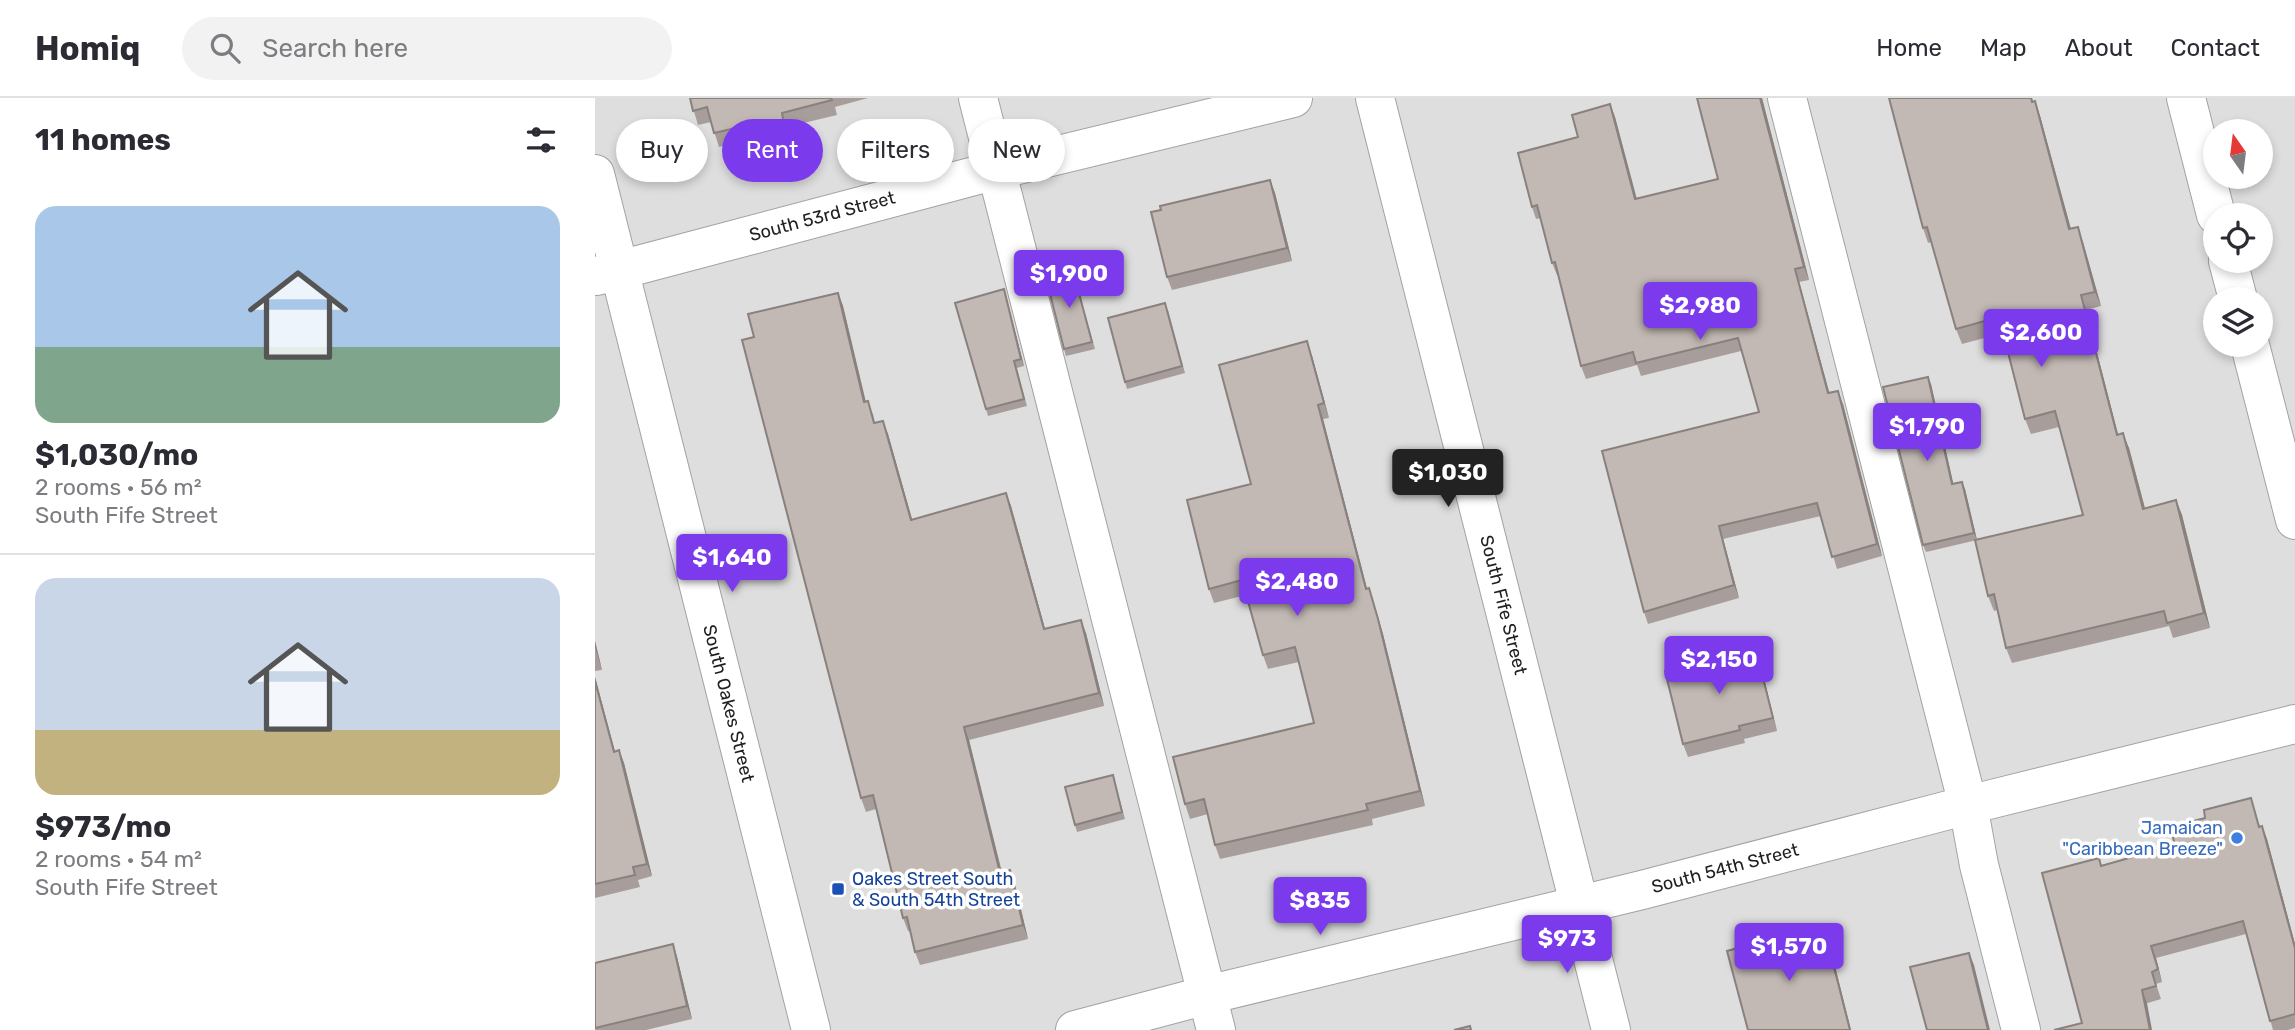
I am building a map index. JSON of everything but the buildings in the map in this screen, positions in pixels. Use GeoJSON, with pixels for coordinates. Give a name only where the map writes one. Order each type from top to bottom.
{"type":"FeatureCollection","features":[{"type":"Feature","properties":{"kind":"street"},"geometry":{"type":"LineString","coordinates":[[978,98],[983,119]]}},
{"type":"Feature","properties":{"kind":"street","name":"South 53rd Street"},"geometry":{"type":"LineString","coordinates":[[1065,153],[1293,98]]}},
{"type":"Feature","properties":{"kind":"street","name":"South Fife Street"},"geometry":{"type":"LineString","coordinates":[[1375,98],[1611,1030]]}},
{"type":"Feature","properties":{"kind":"street"},"geometry":{"type":"LineString","coordinates":[[1787,98],[1968,805],[1979,866],[2021,1030]]}},
{"type":"Feature","properties":{"kind":"street"},"geometry":{"type":"LineString","coordinates":[[2186,98],[2213,203]]}},
{"type":"Feature","properties":{"kind":"street","name":"South Oakes Street"},"geometry":{"type":"LineString","coordinates":[[595,174],[607,273],[811,1030]]}},
{"type":"Feature","properties":{"kind":"street","name":"South 53rd Street"},"geometry":{"type":"LineString","coordinates":[[607,273],[968,177]]}},
{"type":"Feature","properties":{"kind":"street"},"geometry":{"type":"LineString","coordinates":[[999,182],[1212,1013]]}},
{"type":"Feature","properties":{"kind":"street"},"geometry":{"type":"LineString","coordinates":[[2253,357],[2295,520]]}},
{"type":"Feature","properties":{"kind":"street","name":"South 54th Street"},"geometry":{"type":"LineString","coordinates":[[1075,1030],[1212,1013],[1580,906],[1968,805],[2295,724]]}},
{"type":"Feature","properties":{"kind":"shaded area"},"geometry":{"type":"Polygon","coordinates":[[[595,98],[2295,98],[2295,1030],[595,1030],[595,98]]]}},
{"type":"Feature","properties":{"kind":"place","name":"Jamaican \"Caribbean Breeze\""},"geometry":{"type":"Point","coordinates":[2237,838]}},
{"type":"Feature","properties":{"kind":"place","name":"Oakes Street South & South 54th Street"},"geometry":{"type":"Point","coordinates":[838,889]}}]}
